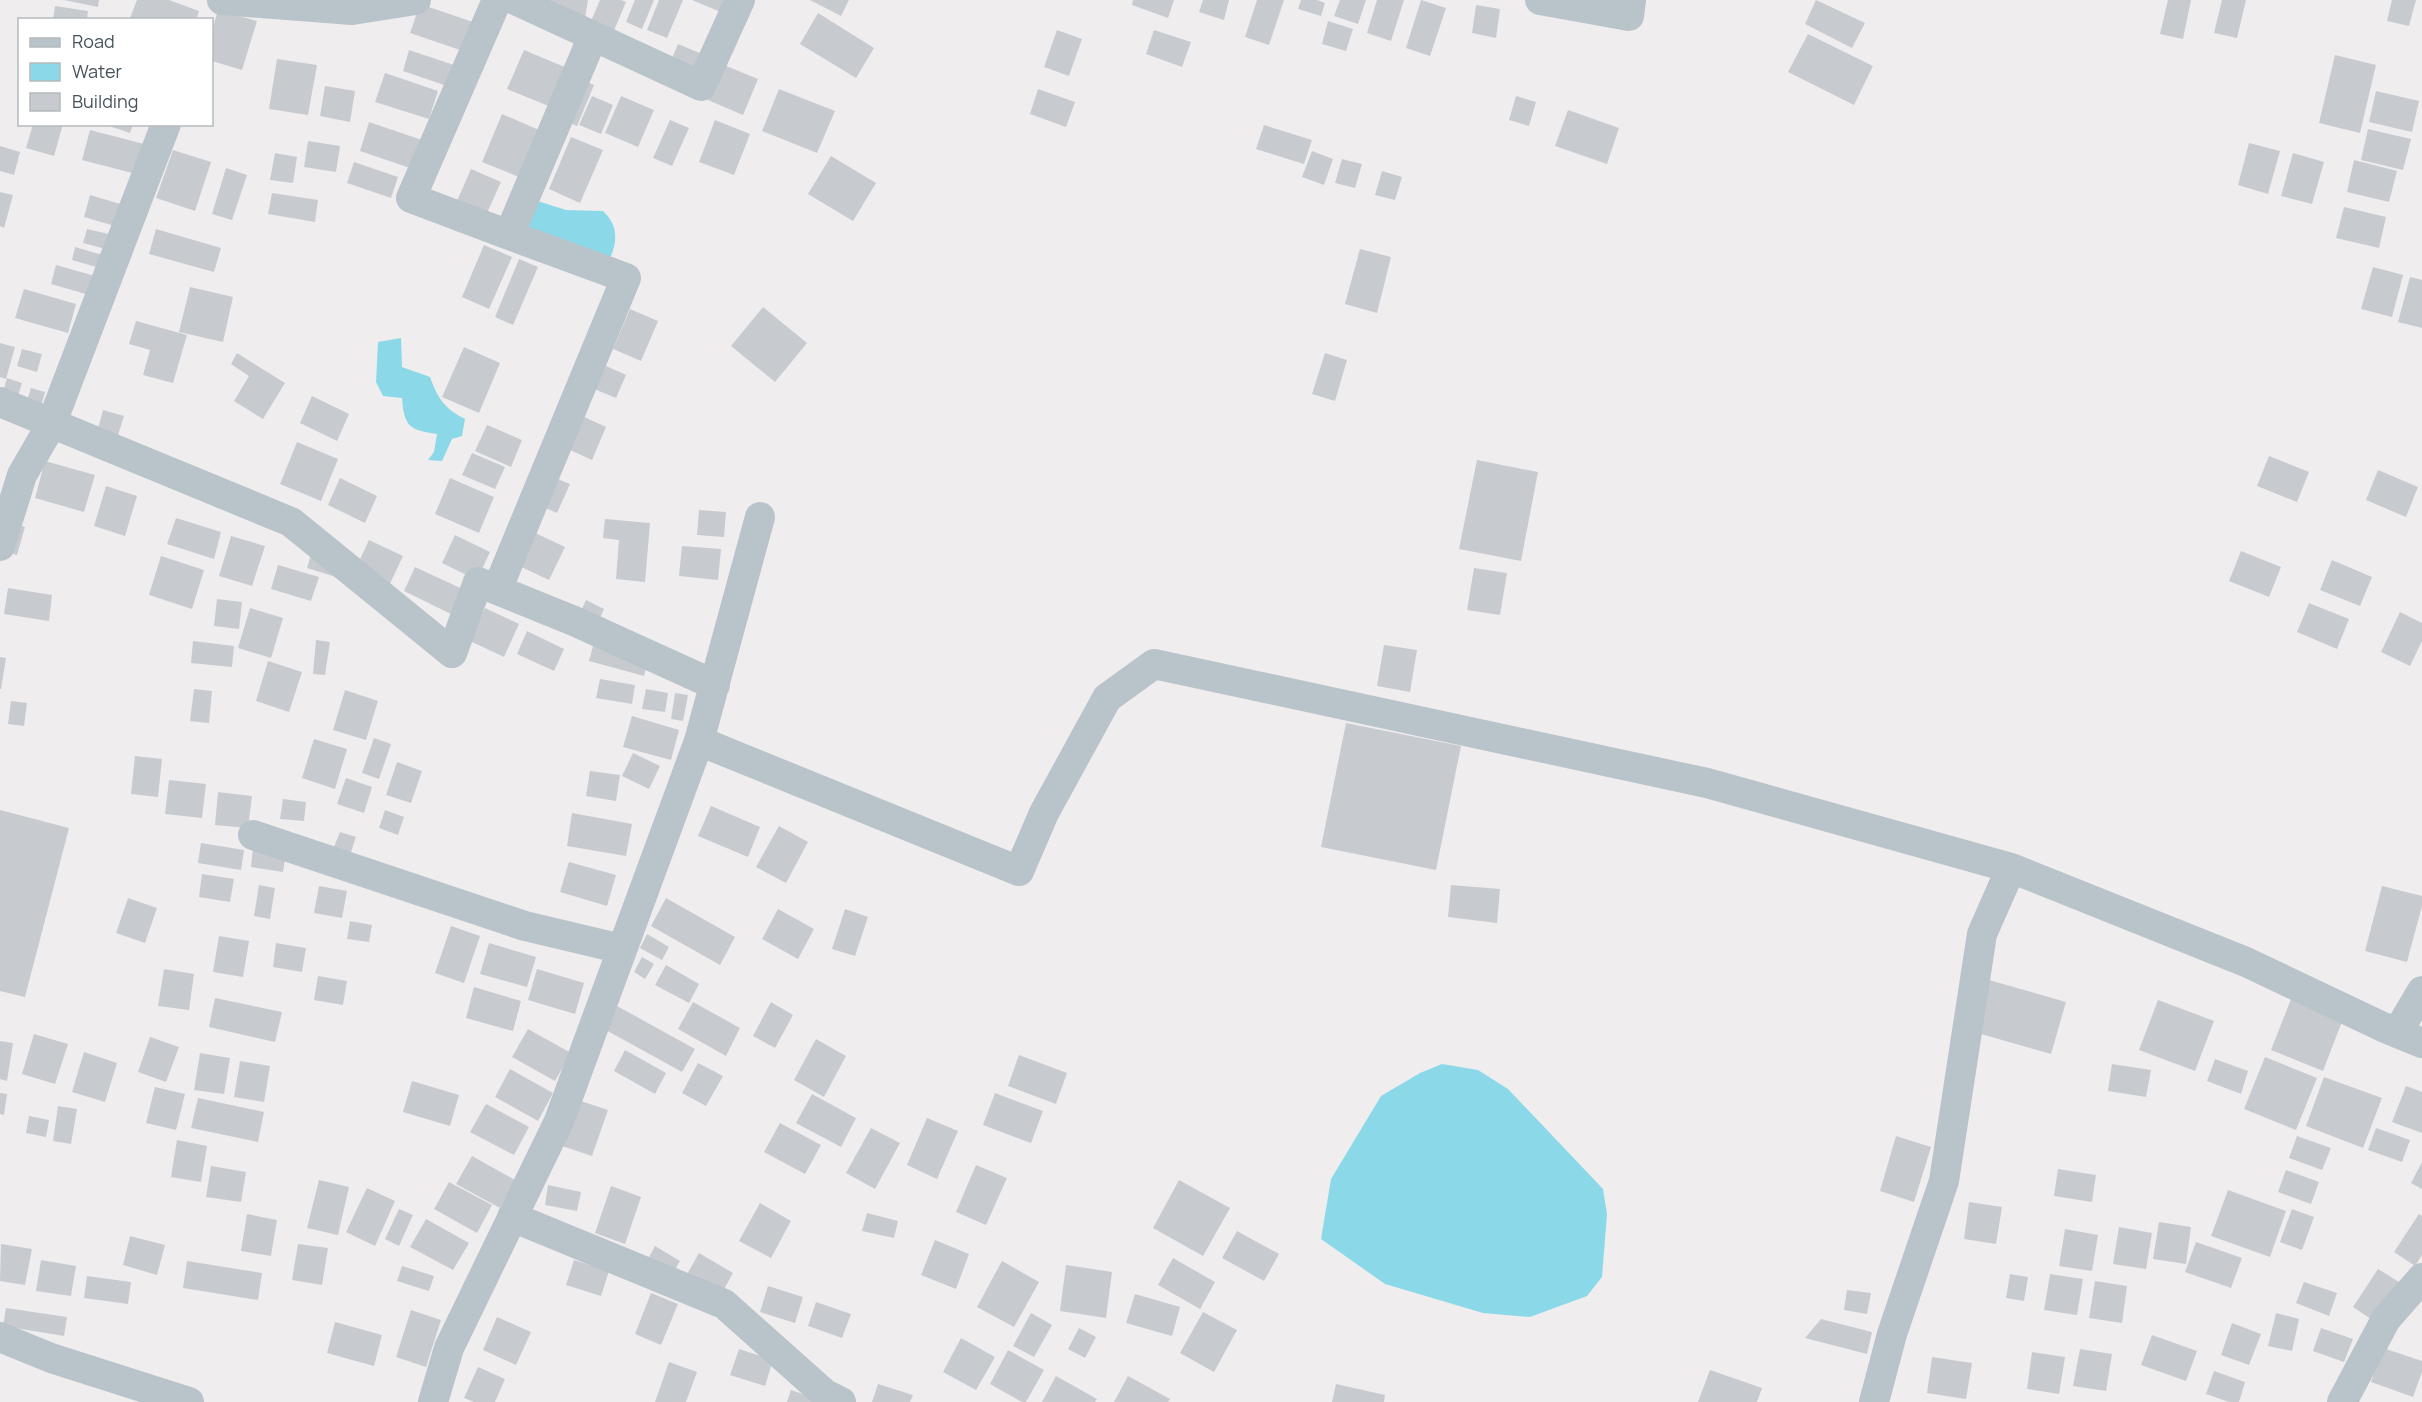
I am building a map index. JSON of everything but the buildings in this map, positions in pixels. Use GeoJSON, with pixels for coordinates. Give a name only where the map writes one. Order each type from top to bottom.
{"type":"FeatureCollection","features":[{"type":"Feature","properties":{"kind":"street"},"geometry":{"type":"LineString","coordinates":[[207,18],[213,0]]}},
{"type":"Feature","properties":{"kind":"street"},"geometry":{"type":"LineString","coordinates":[[222,0],[352,10],[416,0]]}},
{"type":"Feature","properties":{"kind":"street"},"geometry":{"type":"LineString","coordinates":[[497,0],[411,198],[626,278],[497,590]]}},
{"type":"Feature","properties":{"kind":"street"},"geometry":{"type":"LineString","coordinates":[[515,0],[701,86],[740,0]]}},
{"type":"Feature","properties":{"kind":"street"},"geometry":{"type":"LineString","coordinates":[[1540,0],[1629,16],[1631,0]]}},
{"type":"Feature","properties":{"kind":"street"},"geometry":{"type":"LineString","coordinates":[[509,235],[592,36]]}},
{"type":"Feature","properties":{"kind":"street"},"geometry":{"type":"LineString","coordinates":[[0,546],[22,475],[51,424],[165,126]]}},
{"type":"Feature","properties":{"kind":"street"},"geometry":{"type":"LineString","coordinates":[[0,402],[291,522],[452,653],[478,582],[574,621],[715,685]]}},
{"type":"Feature","properties":{"kind":"street"},"geometry":{"type":"LineString","coordinates":[[433,1402],[449,1348],[559,1121],[699,741],[760,517]]}},
{"type":"Feature","properties":{"kind":"street"},"geometry":{"type":"LineString","coordinates":[[699,741],[1019,871],[1044,813],[1107,698],[1154,664],[1707,783],[2011,868],[2247,962],[2409,1038],[2422,991]]}},
{"type":"Feature","properties":{"kind":"street"},"geometry":{"type":"LineString","coordinates":[[253,835],[525,926],[622,949]]}},
{"type":"Feature","properties":{"kind":"street"},"geometry":{"type":"LineString","coordinates":[[1874,1402],[1892,1334],[1944,1180],[1983,934],[2011,868]]}},
{"type":"Feature","properties":{"kind":"street"},"geometry":{"type":"LineString","coordinates":[[512,1217],[724,1305],[825,1394],[841,1402]]}},
{"type":"Feature","properties":{"kind":"street"},"geometry":{"type":"LineString","coordinates":[[2342,1402],[2386,1319],[2422,1278]]}},
{"type":"Feature","properties":{"kind":"street"},"geometry":{"type":"LineString","coordinates":[[0,1337],[51,1358],[189,1402]]}},
{"type":"Feature","properties":{"kind":"water"},"geometry":{"type":"Polygon","coordinates":[[[527,202],[541,202],[566,210],[603,211],[614,226],[615,244],[611,256],[603,260],[526,232],[527,202]]]}},
{"type":"Feature","properties":{"kind":"water"},"geometry":{"type":"Polygon","coordinates":[[[401,338],[402,367],[430,377],[443,402],[465,419],[462,436],[452,439],[442,461],[428,460],[434,452],[437,434],[420,431],[410,425],[405,415],[402,398],[383,396],[376,382],[378,342],[401,338]]]}},
{"type":"Feature","properties":{"kind":"water"},"geometry":{"type":"Polygon","coordinates":[[[1442,1064],[1478,1070],[1508,1089],[1603,1189],[1607,1214],[1602,1277],[1587,1296],[1530,1317],[1483,1313],[1385,1284],[1321,1239],[1331,1179],[1381,1096],[1420,1073],[1442,1064]]]}}]}
